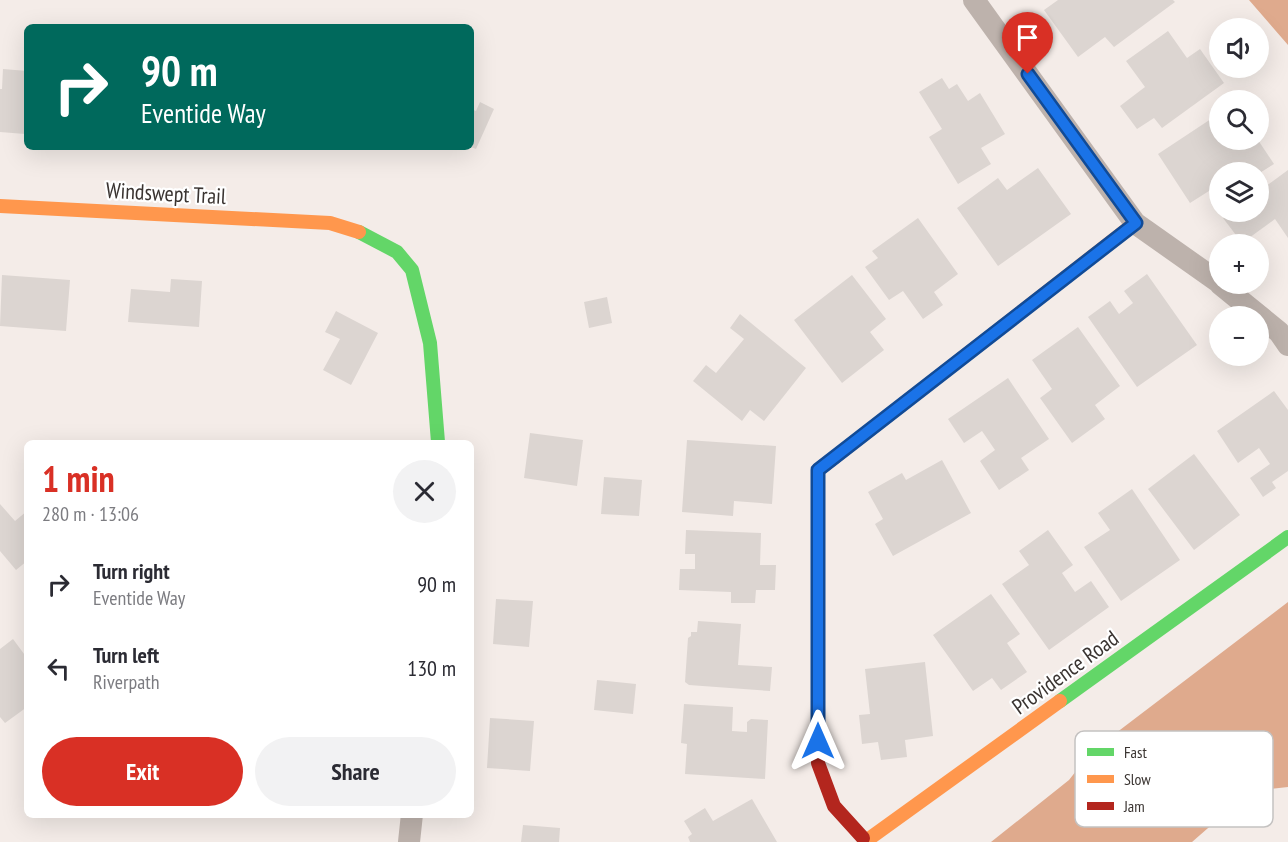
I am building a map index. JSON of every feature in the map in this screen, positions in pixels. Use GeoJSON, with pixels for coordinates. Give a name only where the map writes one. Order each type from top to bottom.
{"type":"FeatureCollection","features":[{"type":"Feature","properties":{"kind":"street"},"geometry":{"type":"LineString","coordinates":[[974,0],[1136,223],[1209,275]]}},
{"type":"Feature","properties":{"kind":"street","name":"Windswept Trail"},"geometry":{"type":"LineString","coordinates":[[0,206],[330,223],[358,231],[397,252],[412,270],[430,343],[438,440]]}},
{"type":"Feature","properties":{"kind":"street"},"geometry":{"type":"LineString","coordinates":[[866,841],[834,806],[818,763],[818,470],[1136,223]]}},
{"type":"Feature","properties":{"kind":"street"},"geometry":{"type":"LineString","coordinates":[[1233,294],[1279,332],[1288,345]]}},
{"type":"Feature","properties":{"kind":"street","name":"Providence Road"},"geometry":{"type":"LineString","coordinates":[[866,841],[1288,537]]}},
{"type":"Feature","properties":{"kind":"street"},"geometry":{"type":"LineString","coordinates":[[409,842],[412,818]]}},
{"type":"Feature","properties":{"kind":"shaded area"},"geometry":{"type":"Polygon","coordinates":[[[1249,0],[1288,0],[1288,45],[1269,23],[1269,18],[1265,18],[1249,0]]]}},
{"type":"Feature","properties":{"kind":"shaded area"},"geometry":{"type":"Polygon","coordinates":[[[1288,602],[1288,787],[1273,789],[1273,731],[1119,731],[1288,602]]]}},
{"type":"Feature","properties":{"kind":"shaded area"},"geometry":{"type":"Polygon","coordinates":[[[1075,772],[1075,827],[1209,827],[1192,842],[991,842],[1069,780],[1075,772]]]}},
{"type":"Feature","properties":{"kind":"building"},"geometry":{"type":"Polygon","coordinates":[[[1058,0],[1173,0],[1175,2],[1114,47],[1105,37],[1078,57],[1044,10],[1058,0]]]}},
{"type":"Feature","properties":{"kind":"building"},"geometry":{"type":"Polygon","coordinates":[[[1168,31],[1187,58],[1200,49],[1209,62],[1209,78],[1220,78],[1224,83],[1214,90],[1209,90],[1209,94],[1162,128],[1154,118],[1137,129],[1120,106],[1145,87],[1126,61],[1168,31]]]}},
{"type":"Feature","properties":{"kind":"building"},"geometry":{"type":"Polygon","coordinates":[[[3,69],[24,71],[24,134],[0,132],[0,89],[2,89],[3,69]]]}},
{"type":"Feature","properties":{"kind":"building"},"geometry":{"type":"Polygon","coordinates":[[[942,78],[949,89],[957,84],[968,101],[980,93],[1005,134],[981,148],[991,164],[958,184],[929,137],[942,129],[919,92],[942,78]]]}},
{"type":"Feature","properties":{"kind":"building"},"geometry":{"type":"Polygon","coordinates":[[[480,102],[494,109],[476,149],[474,148],[474,110],[476,111],[480,102]]]}},
{"type":"Feature","properties":{"kind":"building"},"geometry":{"type":"Polygon","coordinates":[[[1209,120],[1209,150],[1265,150],[1274,164],[1269,167],[1269,162],[1209,162],[1209,191],[1190,203],[1158,154],[1209,120]]]}},
{"type":"Feature","properties":{"kind":"building"},"geometry":{"type":"Polygon","coordinates":[[[1038,168],[1071,214],[998,266],[957,208],[998,178],[1007,190],[1038,168]]]}},
{"type":"Feature","properties":{"kind":"building"},"geometry":{"type":"Polygon","coordinates":[[[1288,170],[1288,238],[1275,219],[1254,234],[1235,234],[1226,222],[1269,222],[1269,184],[1288,170]]]}},
{"type":"Feature","properties":{"kind":"building"},"geometry":{"type":"Polygon","coordinates":[[[918,218],[958,274],[934,292],[943,305],[923,319],[903,291],[889,300],[865,267],[878,258],[872,251],[918,218]]]}},
{"type":"Feature","properties":{"kind":"building"},"geometry":{"type":"Polygon","coordinates":[[[1147,274],[1197,345],[1137,387],[1088,317],[1110,301],[1119,314],[1133,303],[1124,291],[1147,274]]]}},
{"type":"Feature","properties":{"kind":"building"},"geometry":{"type":"Polygon","coordinates":[[[2,275],[70,280],[66,331],[0,326],[2,275]]]}},
{"type":"Feature","properties":{"kind":"building"},"geometry":{"type":"Polygon","coordinates":[[[852,275],[886,319],[870,332],[884,350],[842,383],[794,320],[852,275]]]}},
{"type":"Feature","properties":{"kind":"building"},"geometry":{"type":"Polygon","coordinates":[[[171,279],[202,281],[199,327],[128,322],[131,289],[170,292],[171,279]]]}},
{"type":"Feature","properties":{"kind":"building"},"geometry":{"type":"Polygon","coordinates":[[[607,297],[612,323],[589,328],[584,302],[607,297]]]}},
{"type":"Feature","properties":{"kind":"building"},"geometry":{"type":"Polygon","coordinates":[[[336,311],[378,333],[351,385],[323,370],[340,339],[325,332],[336,311]]]}},
{"type":"Feature","properties":{"kind":"building"},"geometry":{"type":"Polygon","coordinates":[[[740,314],[806,368],[764,421],[750,410],[742,421],[693,381],[706,365],[716,373],[744,339],[730,328],[740,314]]]}},
{"type":"Feature","properties":{"kind":"building"},"geometry":{"type":"Polygon","coordinates":[[[1078,327],[1120,386],[1095,405],[1105,419],[1072,443],[1040,398],[1052,389],[1032,360],[1078,327]]]}},
{"type":"Feature","properties":{"kind":"building"},"geometry":{"type":"Polygon","coordinates":[[[1008,378],[1049,439],[1021,458],[1029,470],[999,490],[980,461],[995,450],[982,431],[964,443],[948,419],[1008,378]]]}},
{"type":"Feature","properties":{"kind":"building"},"geometry":{"type":"Polygon","coordinates":[[[1274,391],[1288,410],[1288,471],[1272,482],[1276,488],[1263,497],[1250,478],[1270,464],[1259,448],[1238,463],[1217,431],[1274,391]]]}},
{"type":"Feature","properties":{"kind":"building"},"geometry":{"type":"Polygon","coordinates":[[[530,433],[583,440],[577,486],[524,478],[530,433]]]}},
{"type":"Feature","properties":{"kind":"building"},"geometry":{"type":"Polygon","coordinates":[[[687,440],[776,446],[772,504],[734,501],[733,516],[682,512],[687,440]]]}},
{"type":"Feature","properties":{"kind":"building"},"geometry":{"type":"Polygon","coordinates":[[[1194,454],[1240,515],[1194,550],[1148,489],[1194,454]]]}},
{"type":"Feature","properties":{"kind":"building"},"geometry":{"type":"Polygon","coordinates":[[[942,460],[971,513],[893,556],[875,524],[883,519],[868,492],[902,473],[906,480],[942,460]]]}},
{"type":"Feature","properties":{"kind":"building"},"geometry":{"type":"Polygon","coordinates":[[[604,477],[642,480],[639,516],[601,514],[604,477]]]}},
{"type":"Feature","properties":{"kind":"building"},"geometry":{"type":"Polygon","coordinates":[[[1132,489],[1180,560],[1121,601],[1084,547],[1110,530],[1098,513],[1132,489]]]}},
{"type":"Feature","properties":{"kind":"building"},"geometry":{"type":"Polygon","coordinates":[[[0,504],[15,521],[24,514],[24,563],[16,570],[0,551],[0,504]]]}},
{"type":"Feature","properties":{"kind":"building"},"geometry":{"type":"Polygon","coordinates":[[[686,530],[761,533],[760,565],[776,565],[775,590],[756,590],[755,603],[731,603],[731,592],[679,590],[680,569],[695,569],[695,554],[685,554],[686,530]]]}},
{"type":"Feature","properties":{"kind":"building"},"geometry":{"type":"Polygon","coordinates":[[[1048,530],[1073,565],[1062,573],[1075,592],[1091,581],[1109,607],[1049,650],[1002,584],[1029,565],[1019,551],[1048,530]]]}},
{"type":"Feature","properties":{"kind":"building"},"geometry":{"type":"Polygon","coordinates":[[[991,594],[1020,634],[1007,643],[1027,672],[1001,690],[992,678],[973,691],[933,635],[991,594]]]}},
{"type":"Feature","properties":{"kind":"building"},"geometry":{"type":"Polygon","coordinates":[[[496,599],[533,601],[529,647],[493,644],[496,599]]]}},
{"type":"Feature","properties":{"kind":"building"},"geometry":{"type":"Polygon","coordinates":[[[698,621],[741,624],[738,665],[772,667],[770,691],[689,685],[685,682],[688,638],[691,632],[697,632],[698,621]]]}},
{"type":"Feature","properties":{"kind":"building"},"geometry":{"type":"Polygon","coordinates":[[[13,639],[24,654],[24,709],[5,723],[0,717],[0,649],[13,639]]]}},
{"type":"Feature","properties":{"kind":"building"},"geometry":{"type":"Polygon","coordinates":[[[925,662],[933,736],[905,740],[907,757],[881,760],[878,742],[862,744],[859,715],[870,714],[865,669],[925,662]]]}},
{"type":"Feature","properties":{"kind":"building"},"geometry":{"type":"Polygon","coordinates":[[[597,680],[636,684],[633,714],[594,710],[597,680]]]}},
{"type":"Feature","properties":{"kind":"building"},"geometry":{"type":"Polygon","coordinates":[[[684,704],[733,707],[732,731],[747,732],[747,722],[751,719],[768,720],[765,779],[685,774],[687,744],[681,743],[684,704]]]}},
{"type":"Feature","properties":{"kind":"building"},"geometry":{"type":"Polygon","coordinates":[[[490,718],[534,721],[530,771],[487,768],[490,718]]]}},
{"type":"Feature","properties":{"kind":"building"},"geometry":{"type":"Polygon","coordinates":[[[752,799],[777,842],[690,842],[688,837],[692,834],[684,821],[705,808],[713,821],[752,799]]]}},
{"type":"Feature","properties":{"kind":"building"},"geometry":{"type":"Polygon","coordinates":[[[523,825],[560,828],[559,842],[521,842],[523,825]]]}},
{"type":"Feature","properties":{"kind":"traffic: fast"},"geometry":{"type":"LineString","coordinates":[[359,232],[397,252],[412,270],[430,343],[438,440]]}},
{"type":"Feature","properties":{"kind":"traffic: fast"},"geometry":{"type":"LineString","coordinates":[[1060,701],[1288,537]]}},
{"type":"Feature","properties":{"kind":"traffic: slow"},"geometry":{"type":"LineString","coordinates":[[0,206],[330,223],[359,232]]}},
{"type":"Feature","properties":{"kind":"traffic: slow"},"geometry":{"type":"LineString","coordinates":[[835,457],[1135,223]]}},
{"type":"Feature","properties":{"kind":"traffic: slow"},"geometry":{"type":"LineString","coordinates":[[863,838],[866,841],[1060,701]]}},
{"type":"Feature","properties":{"kind":"traffic: jam"},"geometry":{"type":"LineString","coordinates":[[835,457],[818,470],[818,763],[834,806],[863,838]]}},
{"type":"Feature","properties":{"kind":"route"},"geometry":{"type":"LineString","coordinates":[[818,741],[818,470],[1136,223],[1028,74]]}}]}
